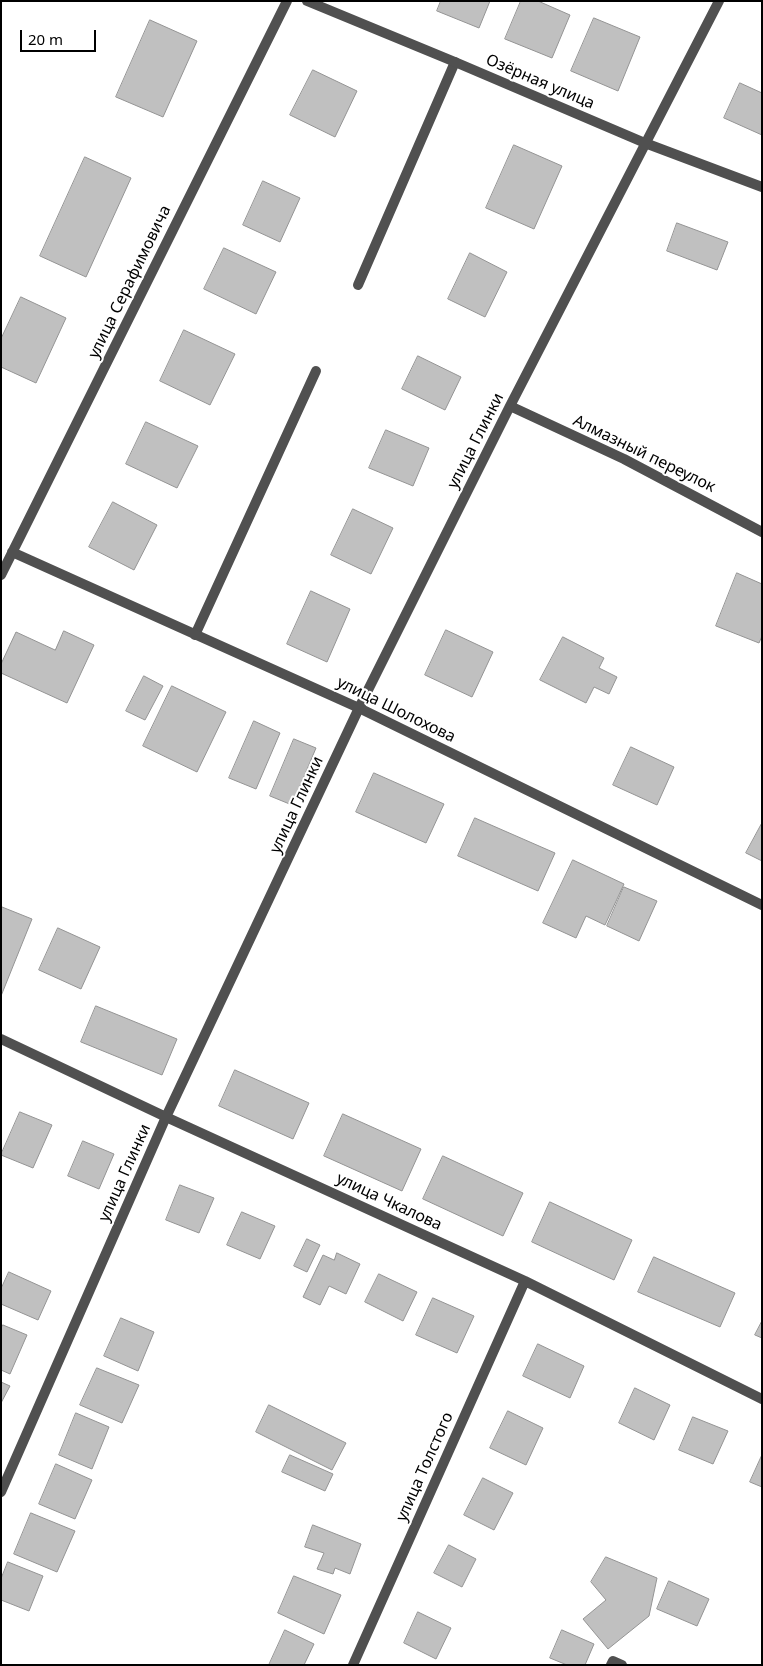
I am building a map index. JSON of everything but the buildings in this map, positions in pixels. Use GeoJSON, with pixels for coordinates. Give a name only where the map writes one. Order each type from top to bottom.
{"type":"FeatureCollection","features":[{"type":"Feature","properties":{"kind":"street","name":"улица Серафимовича"},"geometry":{"type":"LineString","coordinates":[[1,576],[287,1]]}},
{"type":"Feature","properties":{"kind":"street","name":"Озёрная улица"},"geometry":{"type":"LineString","coordinates":[[307,1],[645,144],[762,187]]}},
{"type":"Feature","properties":{"kind":"street","name":"улица Глинки"},"geometry":{"type":"LineString","coordinates":[[1,1492],[166,1117],[358,708],[510,406],[719,1]]}},
{"type":"Feature","properties":{"kind":"street"},"geometry":{"type":"LineString","coordinates":[[358,286],[455,62]]}},
{"type":"Feature","properties":{"kind":"street"},"geometry":{"type":"LineString","coordinates":[[195,635],[316,371]]}},
{"type":"Feature","properties":{"kind":"street","name":"Алмазный переулок"},"geometry":{"type":"LineString","coordinates":[[510,406],[624,459],[762,532]]}},
{"type":"Feature","properties":{"kind":"street","name":"улица Шолохова"},"geometry":{"type":"LineString","coordinates":[[12,552],[358,708],[762,905]]}},
{"type":"Feature","properties":{"kind":"street","name":"улица Чкалова"},"geometry":{"type":"LineString","coordinates":[[1,1038],[166,1117],[525,1281],[762,1399]]}},
{"type":"Feature","properties":{"kind":"street","name":"улица Толстого"},"geometry":{"type":"LineString","coordinates":[[354,1665],[525,1281]]}},
{"type":"Feature","properties":{"kind":"street"},"geometry":{"type":"LineString","coordinates":[[611,1665],[613,1661],[622,1665]]}}]}
